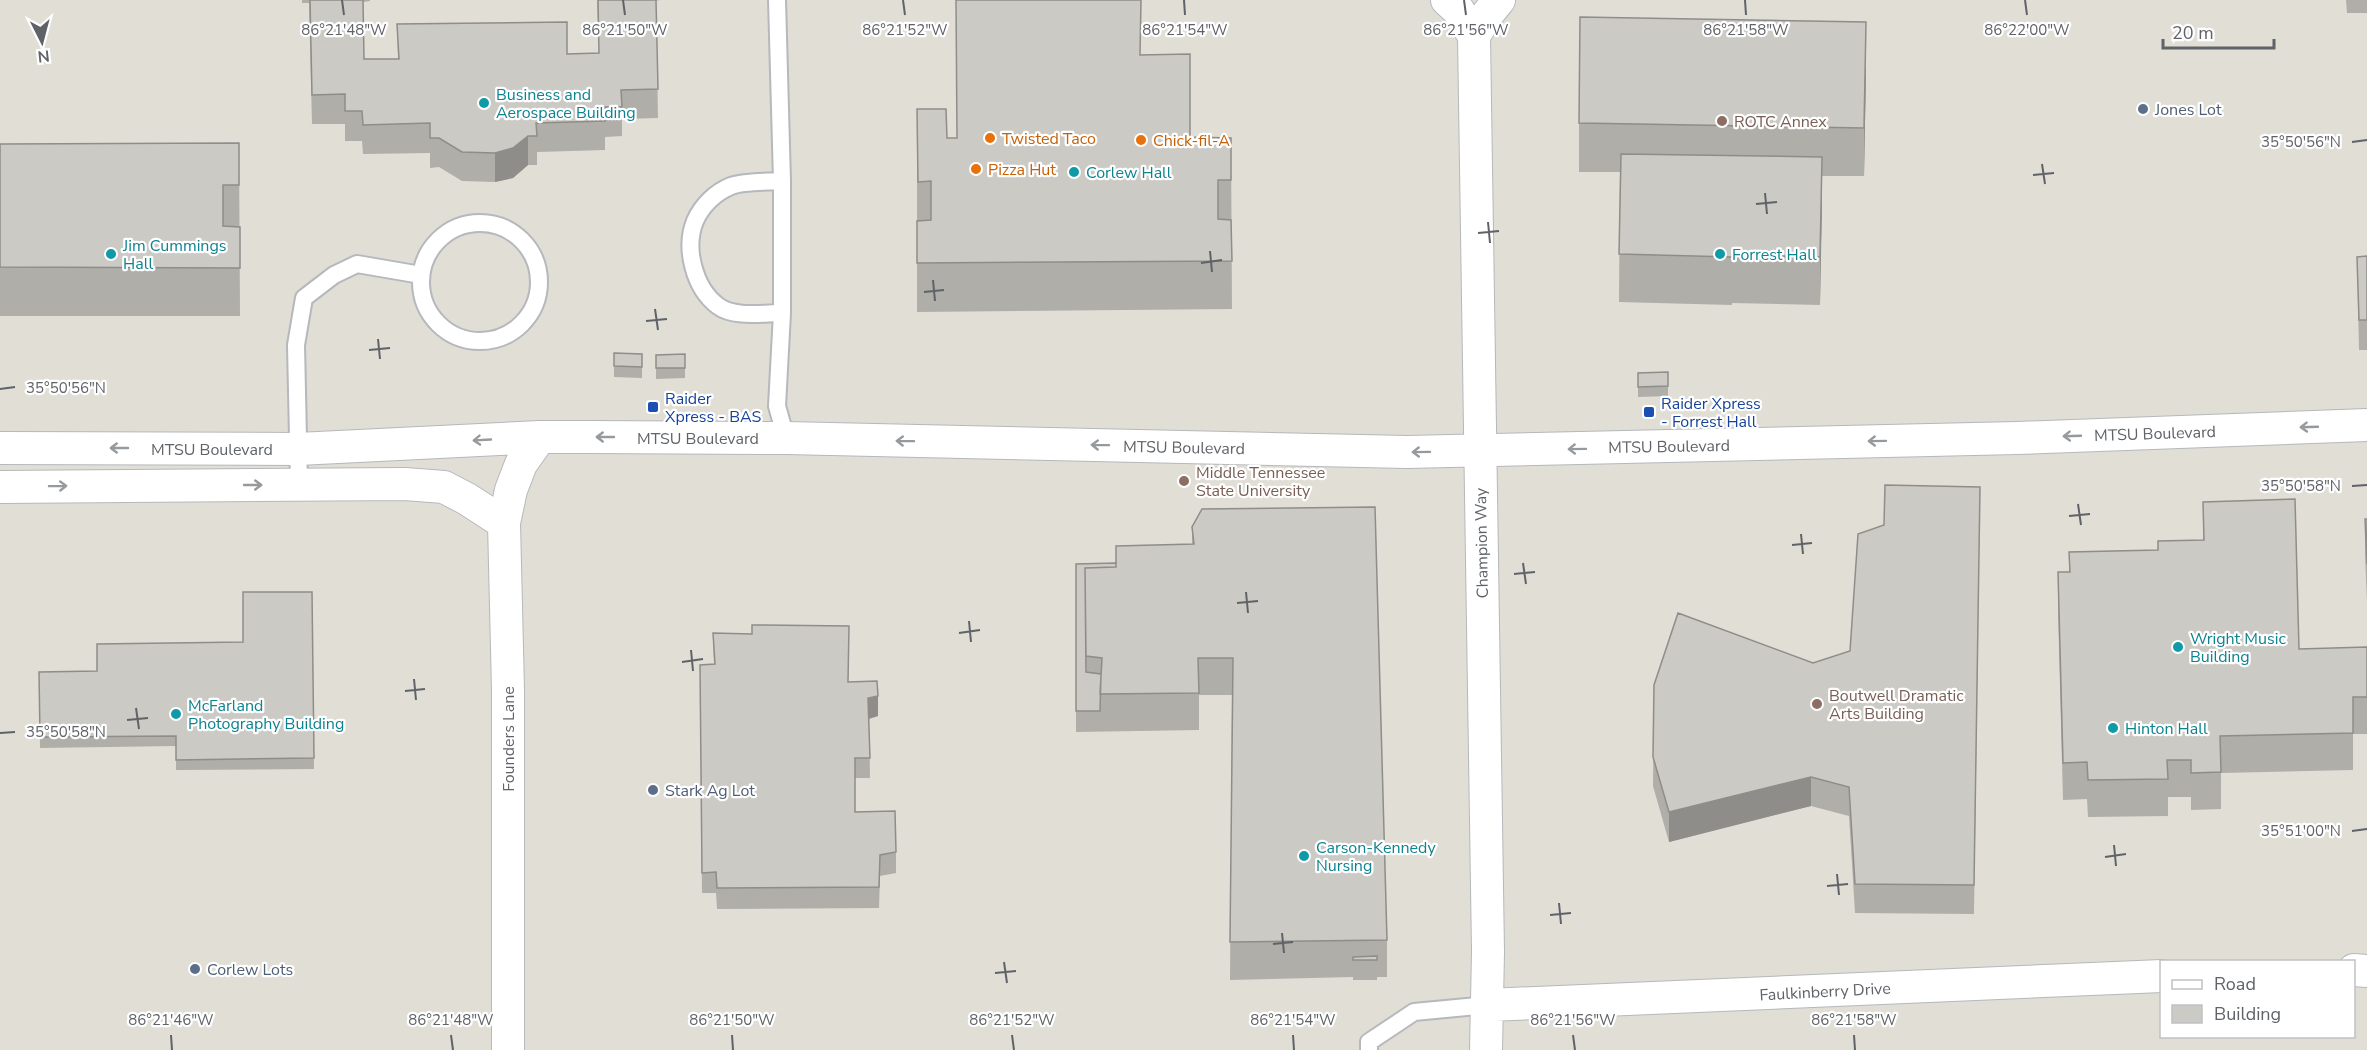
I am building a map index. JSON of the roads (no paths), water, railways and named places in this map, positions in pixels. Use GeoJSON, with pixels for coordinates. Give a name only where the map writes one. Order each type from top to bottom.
{"type":"FeatureCollection","features":[{"type":"Feature","properties":{"kind":"street"},"geometry":{"type":"LineString","coordinates":[[1448,0],[1458,10],[1474,36],[1499,0]]}},
{"type":"Feature","properties":{"kind":"street","name":"Champion Way"},"geometry":{"type":"LineString","coordinates":[[1474,36],[1488,1005],[1486,1050]]}},
{"type":"Feature","properties":{"kind":"street","name":"MTSU Boulevard"},"geometry":{"type":"LineString","coordinates":[[0,448],[298,449],[540,437],[786,438],[1395,452],[2018,438],[2367,425]]}},
{"type":"Feature","properties":{"kind":"street","name":"Founders Lane"},"geometry":{"type":"LineString","coordinates":[[508,1050],[508,690],[504,523],[511,490],[521,464],[540,437]]}},
{"type":"Feature","properties":{"kind":"street"},"geometry":{"type":"LineString","coordinates":[[0,487],[405,484],[444,487],[504,523]]}},
{"type":"Feature","properties":{"kind":"street","name":"Faulkinberry Drive"},"geometry":{"type":"LineString","coordinates":[[1488,1005],[2160,976]]}},
{"type":"Feature","properties":{"kind":"lane"},"geometry":{"type":"LineString","coordinates":[[777,0],[782,182],[782,313],[777,406],[786,438]]}},
{"type":"Feature","properties":{"kind":"lane"},"geometry":{"type":"LineString","coordinates":[[782,182],[733,185],[711,198],[695,221],[691,248],[695,274],[718,307],[737,313],[782,313]]}},
{"type":"Feature","properties":{"kind":"lane"},"geometry":{"type":"LineString","coordinates":[[473,222],[493,223],[511,230],[526,243],[537,260],[540,279],[538,300],[529,316],[515,330],[497,339],[478,341],[459,337],[441,327],[429,312],[422,294],[421,275],[426,255],[438,239],[454,228],[473,222]]}},
{"type":"Feature","properties":{"kind":"lane"},"geometry":{"type":"LineString","coordinates":[[299,485],[296,345],[304,298],[334,275],[357,264],[421,275]]}},
{"type":"Feature","properties":{"kind":"lane"},"geometry":{"type":"LineString","coordinates":[[1369,1050],[1369,1042],[1414,1012],[1488,1005]]}},
{"type":"Feature","properties":{"kind":"place","name":"Business and Aerospace Building"},"geometry":{"type":"Point","coordinates":[484,103]}},
{"type":"Feature","properties":{"kind":"place","name":"Jones Lot"},"geometry":{"type":"Point","coordinates":[2143,109]}},
{"type":"Feature","properties":{"kind":"place","name":"ROTC Annex"},"geometry":{"type":"Point","coordinates":[1722,121]}},
{"type":"Feature","properties":{"kind":"place","name":"Twisted Taco"},"geometry":{"type":"Point","coordinates":[990,138]}},
{"type":"Feature","properties":{"kind":"place","name":"Chick-fil-A"},"geometry":{"type":"Point","coordinates":[1141,140]}},
{"type":"Feature","properties":{"kind":"place","name":"Pizza Hut"},"geometry":{"type":"Point","coordinates":[976,169]}},
{"type":"Feature","properties":{"kind":"place","name":"Corlew Hall"},"geometry":{"type":"Point","coordinates":[1074,172]}},
{"type":"Feature","properties":{"kind":"place","name":"Jim Cummings Hall"},"geometry":{"type":"Point","coordinates":[111,254]}},
{"type":"Feature","properties":{"kind":"place","name":"Forrest Hall"},"geometry":{"type":"Point","coordinates":[1720,254]}},
{"type":"Feature","properties":{"kind":"place","name":"Raider Xpress - BAS"},"geometry":{"type":"Point","coordinates":[653,407]}},
{"type":"Feature","properties":{"kind":"place","name":"Raider Xpress - Forrest Hall"},"geometry":{"type":"Point","coordinates":[1649,412]}},
{"type":"Feature","properties":{"kind":"place","name":"Middle Tennessee State University"},"geometry":{"type":"Point","coordinates":[1184,481]}},
{"type":"Feature","properties":{"kind":"place","name":"Wright Music Building"},"geometry":{"type":"Point","coordinates":[2178,647]}},
{"type":"Feature","properties":{"kind":"place","name":"Boutwell Dramatic Arts Building"},"geometry":{"type":"Point","coordinates":[1817,704]}},
{"type":"Feature","properties":{"kind":"place","name":"McFarland Photography Building"},"geometry":{"type":"Point","coordinates":[176,714]}},
{"type":"Feature","properties":{"kind":"place","name":"Hinton Hall"},"geometry":{"type":"Point","coordinates":[2113,728]}},
{"type":"Feature","properties":{"kind":"place","name":"Stark Ag Lot"},"geometry":{"type":"Point","coordinates":[653,790]}},
{"type":"Feature","properties":{"kind":"place","name":"Carson-Kennedy Nursing"},"geometry":{"type":"Point","coordinates":[1304,856]}},
{"type":"Feature","properties":{"kind":"place","name":"Corlew Lots"},"geometry":{"type":"Point","coordinates":[195,969]}}]}
